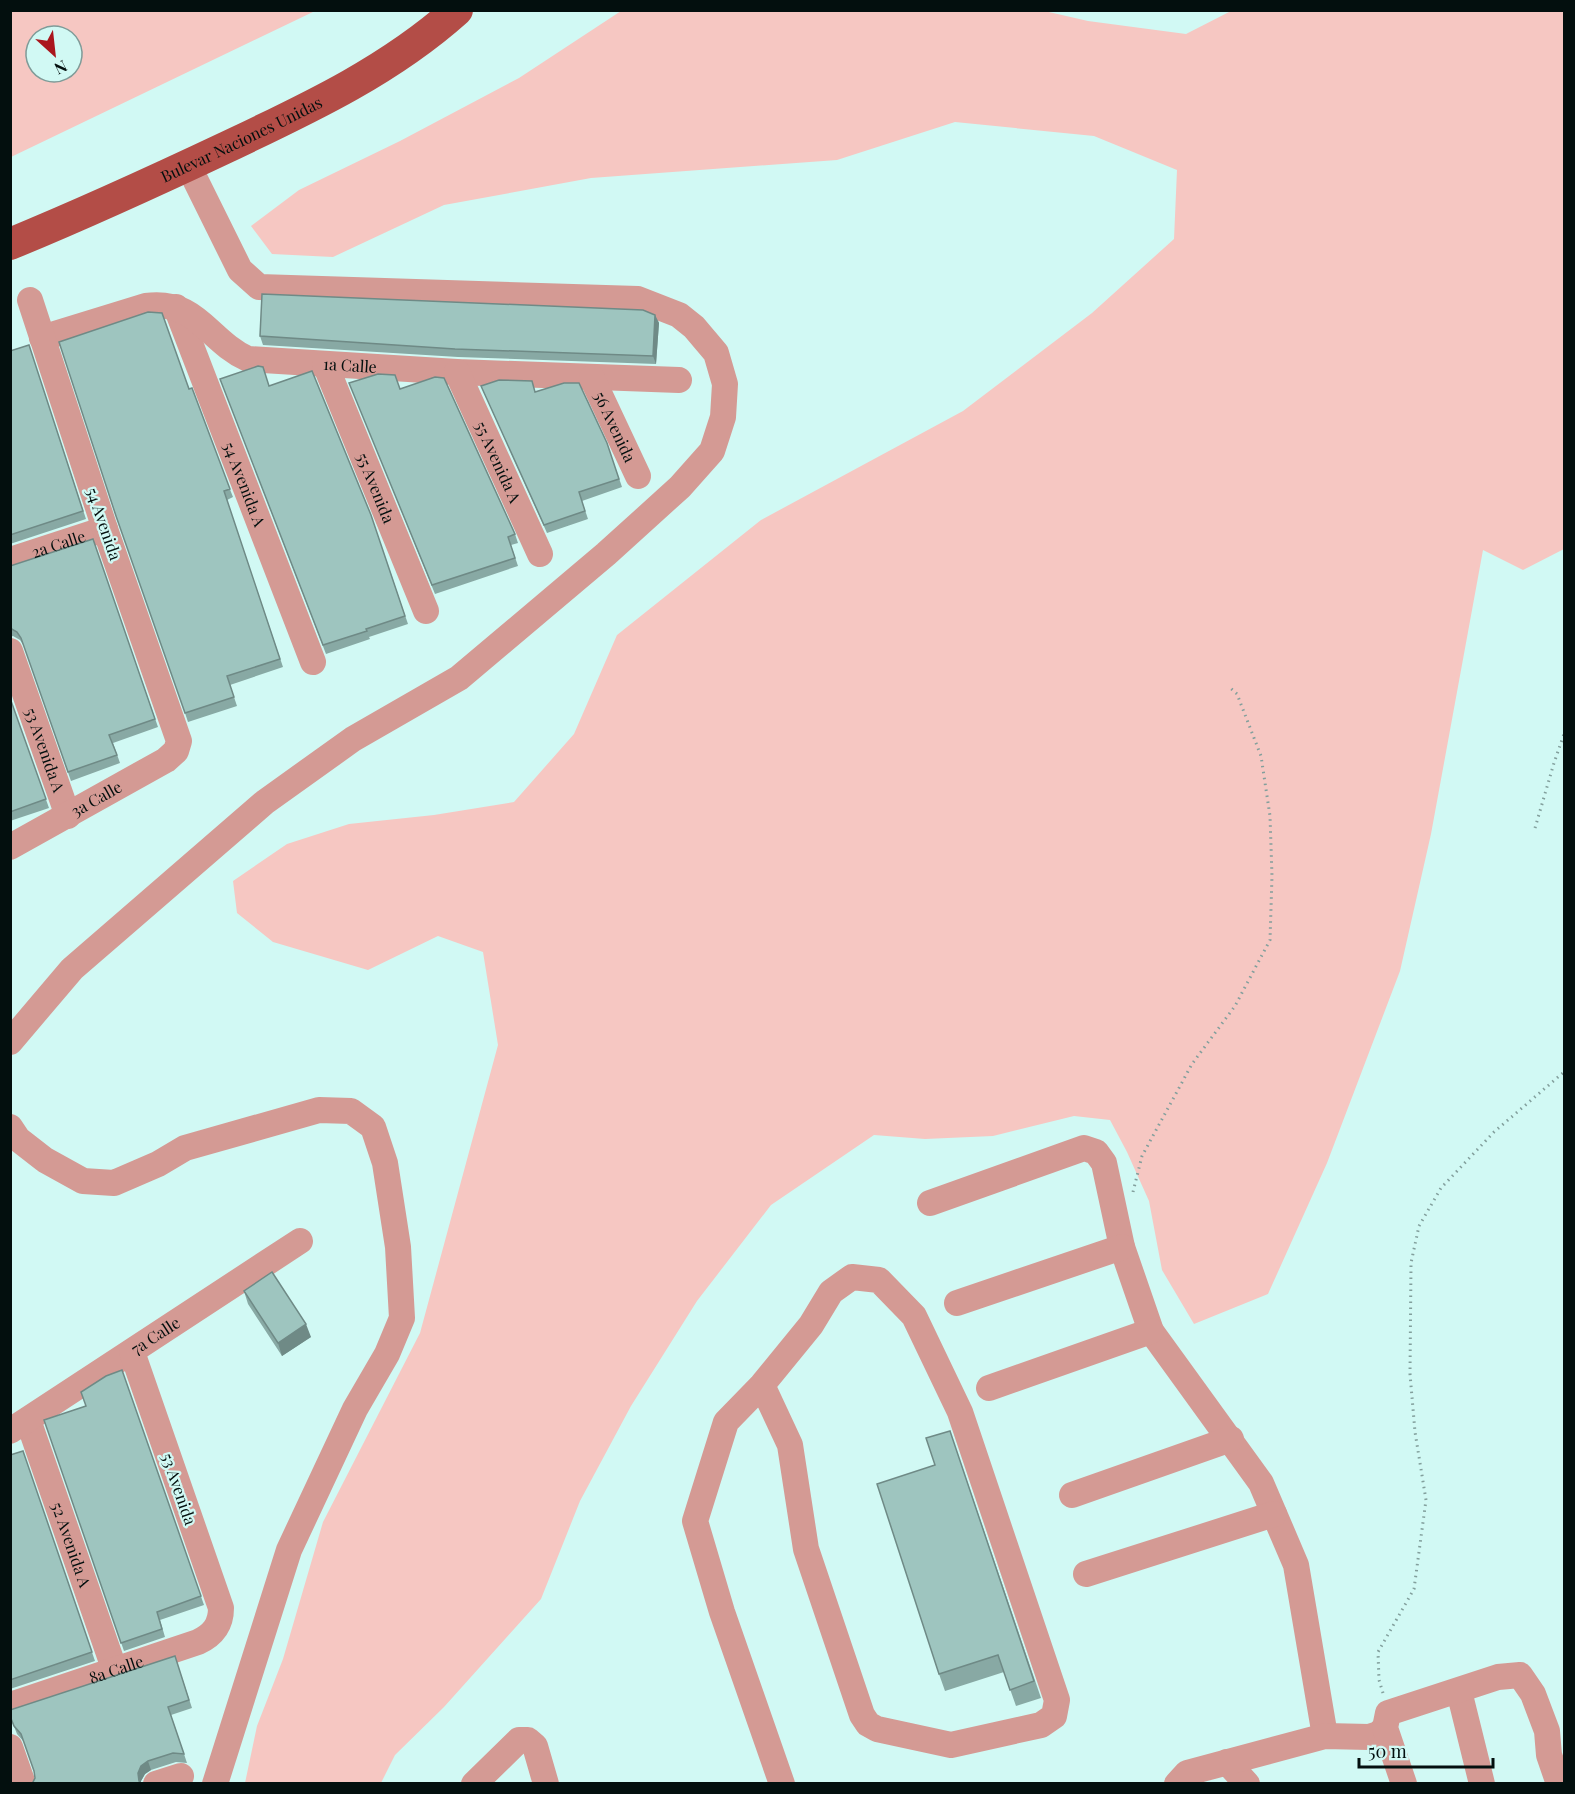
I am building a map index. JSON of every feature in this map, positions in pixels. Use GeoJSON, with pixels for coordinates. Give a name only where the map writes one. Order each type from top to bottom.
{"type":"FeatureCollection","features":[{"type":"Feature","properties":{"kind":"main road","name":"Bulevar Naciones Unidas"},"geometry":{"type":"LineString","coordinates":[[10,244],[188,165],[325,100],[430,34],[456,10]]}},
{"type":"Feature","properties":{"kind":"street"},"geometry":{"type":"LineString","coordinates":[[10,1042],[72,969],[265,802],[353,739],[459,678],[606,554],[680,487],[712,451],[723,417],[725,384],[716,353],[694,327],[679,315],[638,299],[259,287],[240,270],[188,165]]}},
{"type":"Feature","properties":{"kind":"street","name":"54 Avenida"},"geometry":{"type":"LineString","coordinates":[[30,300],[105,529],[176,729],[178,747]]}},
{"type":"Feature","properties":{"kind":"street"},"geometry":{"type":"LineString","coordinates":[[42,338],[146,306],[160,304],[176,307]]}},
{"type":"Feature","properties":{"kind":"street","name":"1a Calle"},"geometry":{"type":"LineString","coordinates":[[176,307],[189,314],[234,351],[248,359],[457,372],[679,380]]}},
{"type":"Feature","properties":{"kind":"street","name":"54 Avenida A"},"geometry":{"type":"LineString","coordinates":[[176,307],[313,662]]}},
{"type":"Feature","properties":{"kind":"street","name":"55 Avenida"},"geometry":{"type":"LineString","coordinates":[[325,364],[426,611]]}},
{"type":"Feature","properties":{"kind":"street","name":"55 Avenida A"},"geometry":{"type":"LineString","coordinates":[[457,372],[540,554]]}},
{"type":"Feature","properties":{"kind":"street","name":"56 Avenida"},"geometry":{"type":"LineString","coordinates":[[592,378],[638,476]]}},
{"type":"Feature","properties":{"kind":"street","name":"2a Calle"},"geometry":{"type":"LineString","coordinates":[[10,560],[105,529]]}},
{"type":"Feature","properties":{"kind":"street","name":"53 Avenida A"},"geometry":{"type":"LineString","coordinates":[[10,651],[68,816]]}},
{"type":"Feature","properties":{"kind":"street","name":"3a Calle"},"geometry":{"type":"LineString","coordinates":[[10,847],[166,760],[178,747]]}},
{"type":"Feature","properties":{"kind":"street"},"geometry":{"type":"LineString","coordinates":[[10,1127],[18,1138],[45,1161],[83,1181],[114,1183],[158,1164],[185,1148],[320,1110],[351,1111],[373,1127],[385,1163],[399,1247],[402,1318],[387,1354],[355,1409],[289,1550],[215,1784]]}},
{"type":"Feature","properties":{"kind":"street"},"geometry":{"type":"LineString","coordinates":[[930,1203],[1084,1148],[1096,1152],[1104,1163],[1122,1247],[1151,1332],[1262,1483],[1296,1565],[1325,1736]]}},
{"type":"Feature","properties":{"kind":"street","name":"7a Calle"},"geometry":{"type":"LineString","coordinates":[[19,1426],[300,1241]]}},
{"type":"Feature","properties":{"kind":"street"},"geometry":{"type":"LineString","coordinates":[[957,1303],[1122,1247]]}},
{"type":"Feature","properties":{"kind":"street"},"geometry":{"type":"LineString","coordinates":[[762,1385],[790,1445],[806,1549],[862,1715],[868,1724],[877,1729],[951,1744],[1041,1725],[1054,1716],[1057,1700],[960,1412],[914,1316],[879,1280],[852,1277],[831,1292],[811,1325],[762,1385],[726,1422],[695,1521],[722,1612],[782,1784]]}},
{"type":"Feature","properties":{"kind":"street"},"geometry":{"type":"LineString","coordinates":[[989,1388],[1151,1332]]}},
{"type":"Feature","properties":{"kind":"street","name":"53 Avenida"},"geometry":{"type":"LineString","coordinates":[[132,1352],[220,1608],[218,1627]]}},
{"type":"Feature","properties":{"kind":"street","name":"52 Avenida A"},"geometry":{"type":"LineString","coordinates":[[19,1426],[115,1671]]}},
{"type":"Feature","properties":{"kind":"street"},"geometry":{"type":"LineString","coordinates":[[1072,1495],[1231,1439]]}},
{"type":"Feature","properties":{"kind":"street"},"geometry":{"type":"LineString","coordinates":[[1086,1574],[1274,1514]]}},
{"type":"Feature","properties":{"kind":"street","name":"8a Calle"},"geometry":{"type":"LineString","coordinates":[[10,1705],[198,1642],[218,1627]]}},
{"type":"Feature","properties":{"kind":"street"},"geometry":{"type":"LineString","coordinates":[[1177,1784],[1187,1773],[1325,1736],[1369,1737],[1378,1734],[1387,1721],[1459,1691],[1498,1677],[1520,1676],[1533,1694],[1547,1731],[1549,1755],[1559,1784]]}},
{"type":"Feature","properties":{"kind":"street"},"geometry":{"type":"LineString","coordinates":[[1459,1691],[1482,1784]]}},
{"type":"Feature","properties":{"kind":"street"},"geometry":{"type":"LineString","coordinates":[[1387,1721],[1404,1784]]}},
{"type":"Feature","properties":{"kind":"street"},"geometry":{"type":"LineString","coordinates":[[474,1784],[519,1740],[528,1740],[535,1746],[546,1784]]}},
{"type":"Feature","properties":{"kind":"street"},"geometry":{"type":"LineString","coordinates":[[10,1747],[23,1784]]}},
{"type":"Feature","properties":{"kind":"street"},"geometry":{"type":"LineString","coordinates":[[1227,1762],[1247,1784]]}},
{"type":"Feature","properties":{"kind":"path"},"geometry":{"type":"LineString","coordinates":[[1131,1200],[1142,1156],[1192,1064],[1235,1006],[1270,940],[1272,876],[1270,816],[1261,756],[1237,694],[1228,686]]}},
{"type":"Feature","properties":{"kind":"path"},"geometry":{"type":"LineString","coordinates":[[1535,828],[1564,734]]}},
{"type":"Feature","properties":{"kind":"path"},"geometry":{"type":"LineString","coordinates":[[1387,1721],[1378,1652],[1414,1589],[1426,1500],[1415,1432],[1410,1374],[1411,1263],[1419,1226],[1441,1188],[1494,1132],[1564,1072]]}},
{"type":"Feature","properties":{"kind":"shaded area"},"geometry":{"type":"Polygon","coordinates":[[[11,10],[315,11],[11,157],[11,10]]]}},
{"type":"Feature","properties":{"kind":"shaded area"},"geometry":{"type":"Polygon","coordinates":[[[1040,10],[1088,21],[1186,34],[1231,11],[1564,11],[1564,549],[1523,570],[1483,550],[1431,834],[1400,971],[1327,1163],[1268,1294],[1194,1324],[1162,1270],[1149,1201],[1110,1120],[1074,1116],[993,1136],[925,1139],[874,1135],[771,1205],[697,1301],[631,1406],[580,1501],[541,1599],[444,1707],[395,1755],[381,1783],[245,1783],[257,1726],[283,1659],[323,1522],[420,1333],[498,1045],[483,952],[438,936],[368,970],[273,942],[237,913],[233,881],[287,844],[349,824],[434,815],[514,802],[574,734],[617,635],[761,520],[963,411],[1092,313],[1174,239],[1177,170],[1094,136],[955,122],[837,160],[591,178],[444,205],[333,257],[272,254],[251,226],[299,190],[400,141],[519,78],[621,11],[1040,10]]]}},
{"type":"Feature","properties":{"kind":"building"},"geometry":{"type":"Polygon","coordinates":[[[262,294],[643,310],[655,315],[653,356],[455,349],[260,336],[262,294]]]}},
{"type":"Feature","properties":{"kind":"building"},"geometry":{"type":"Polygon","coordinates":[[[148,312],[162,313],[189,389],[192,388],[230,489],[224,491],[280,659],[227,676],[234,697],[185,713],[116,516],[59,342],[148,312]]]}},
{"type":"Feature","properties":{"kind":"building"},"geometry":{"type":"Polygon","coordinates":[[[29,345],[83,511],[10,535],[10,351],[29,345]]]}},
{"type":"Feature","properties":{"kind":"building"},"geometry":{"type":"Polygon","coordinates":[[[258,366],[263,367],[269,386],[312,371],[371,515],[405,616],[323,645],[220,379],[258,366]]]}},
{"type":"Feature","properties":{"kind":"building"},"geometry":{"type":"Polygon","coordinates":[[[378,374],[395,375],[400,389],[435,377],[444,378],[515,534],[508,537],[515,558],[432,585],[349,383],[378,374]]]}},
{"type":"Feature","properties":{"kind":"building"},"geometry":{"type":"Polygon","coordinates":[[[499,380],[532,381],[535,392],[564,383],[579,383],[607,443],[619,479],[579,492],[585,511],[544,525],[481,386],[499,380]]]}},
{"type":"Feature","properties":{"kind":"building"},"geometry":{"type":"Polygon","coordinates":[[[93,539],[155,719],[109,735],[117,755],[68,772],[21,638],[10,628],[10,566],[93,539]]]}},
{"type":"Feature","properties":{"kind":"building"},"geometry":{"type":"Polygon","coordinates":[[[10,698],[46,799],[10,812],[10,698]]]}},
{"type":"Feature","properties":{"kind":"building"},"geometry":{"type":"Polygon","coordinates":[[[272,1272],[306,1324],[278,1343],[244,1291],[272,1272]]]}},
{"type":"Feature","properties":{"kind":"building"},"geometry":{"type":"Polygon","coordinates":[[[122,1370],[201,1596],[157,1612],[162,1629],[121,1643],[44,1420],[86,1406],[81,1392],[106,1376],[122,1370]]]}},
{"type":"Feature","properties":{"kind":"building"},"geometry":{"type":"Polygon","coordinates":[[[950,1431],[1034,1681],[1010,1690],[998,1655],[939,1674],[877,1484],[935,1465],[926,1438],[950,1431]]]}},
{"type":"Feature","properties":{"kind":"building"},"geometry":{"type":"Polygon","coordinates":[[[23,1451],[92,1652],[10,1680],[10,1455],[23,1451]]]}},
{"type":"Feature","properties":{"kind":"building"},"geometry":{"type":"Polygon","coordinates":[[[175,1656],[189,1700],[168,1707],[184,1754],[173,1753],[148,1761],[141,1766],[138,1773],[141,1784],[32,1784],[35,1778],[34,1771],[21,1734],[14,1726],[10,1716],[10,1710],[175,1656]]]}}]}
